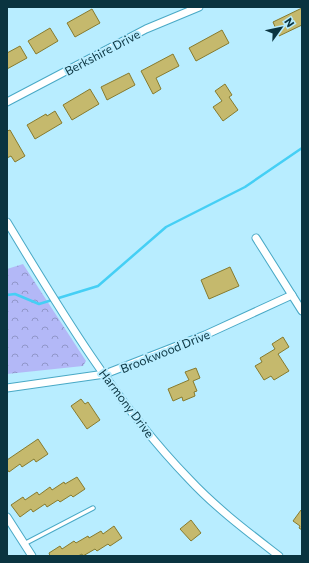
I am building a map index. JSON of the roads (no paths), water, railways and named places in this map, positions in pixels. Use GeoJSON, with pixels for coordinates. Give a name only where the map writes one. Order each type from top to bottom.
{"type":"FeatureCollection","features":[{"type":"Feature","properties":{"kind":"street","name":"Berkshire Drive"},"geometry":{"type":"LineString","coordinates":[[7,102],[146,29],[199,7]]}},
{"type":"Feature","properties":{"kind":"street","name":"Harmony Drive"},"geometry":{"type":"LineString","coordinates":[[7,222],[68,319],[146,431],[189,480],[237,524],[279,556]]}},
{"type":"Feature","properties":{"kind":"street"},"geometry":{"type":"LineString","coordinates":[[256,238],[302,311]]}},
{"type":"Feature","properties":{"kind":"street","name":"Brookwood Drive"},"geometry":{"type":"LineString","coordinates":[[7,388],[105,374],[205,335],[292,295]]}},
{"type":"Feature","properties":{"kind":"street"},"geometry":{"type":"LineString","coordinates":[[7,517],[9,526],[32,556]]}},
{"type":"Feature","properties":{"kind":"lane"},"geometry":{"type":"LineString","coordinates":[[24,544],[93,508]]}},
{"type":"Feature","properties":{"kind":"waterway"},"geometry":{"type":"LineString","coordinates":[[7,295],[15,294],[39,304],[98,286],[166,227],[245,187],[302,148]]}}]}
